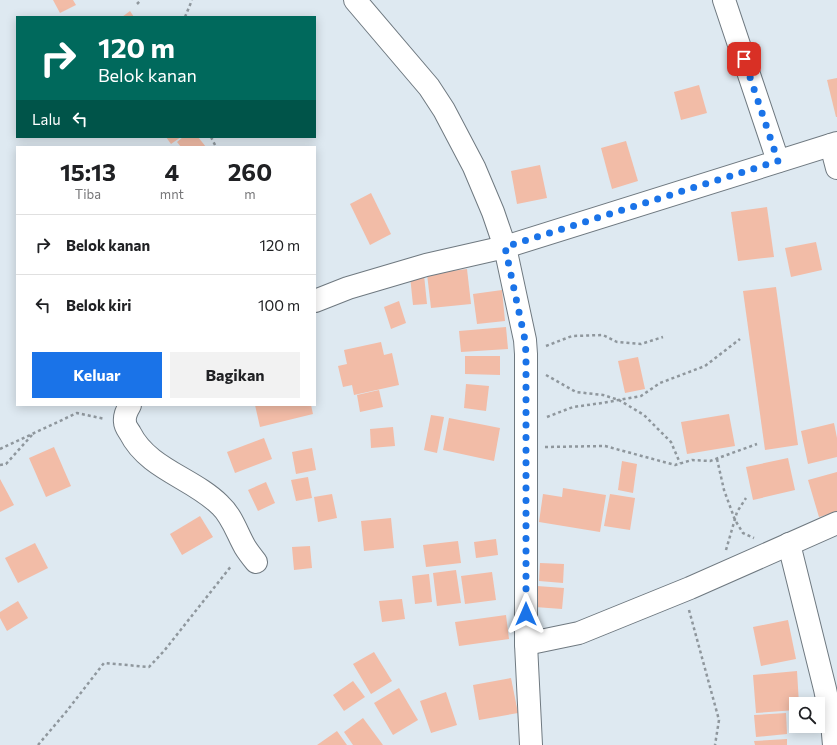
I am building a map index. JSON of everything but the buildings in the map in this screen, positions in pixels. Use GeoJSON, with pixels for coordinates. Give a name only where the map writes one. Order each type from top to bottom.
{"type":"FeatureCollection","features":[{"type":"Feature","properties":{"kind":"street"},"geometry":{"type":"LineString","coordinates":[[355,0],[429,87],[444,110],[474,167],[493,212],[505,247],[525,340],[526,359],[526,644],[531,745]]}},
{"type":"Feature","properties":{"kind":"street"},"geometry":{"type":"LineString","coordinates":[[724,0],[778,161]]}},
{"type":"Feature","properties":{"kind":"street"},"geometry":{"type":"LineString","coordinates":[[316,301],[348,288],[426,265],[505,247],[834,144],[837,168]]}},
{"type":"Feature","properties":{"kind":"street"},"geometry":{"type":"LineString","coordinates":[[127,414],[134,441],[145,454],[206,493],[221,505],[250,555]]}},
{"type":"Feature","properties":{"kind":"street"},"geometry":{"type":"LineString","coordinates":[[526,644],[579,632],[672,595],[837,523]]}},
{"type":"Feature","properties":{"kind":"street"},"geometry":{"type":"LineString","coordinates":[[784,546],[825,689],[832,723],[834,745]]}},
{"type":"Feature","properties":{"kind":"path"},"geometry":{"type":"LineString","coordinates":[[137,4],[141,0]]}},
{"type":"Feature","properties":{"kind":"path"},"geometry":{"type":"LineString","coordinates":[[185,16],[192,0]]}},
{"type":"Feature","properties":{"kind":"path"},"geometry":{"type":"LineString","coordinates":[[526,359],[572,336],[603,335],[617,342],[641,344],[663,337]]}},
{"type":"Feature","properties":{"kind":"path"},"geometry":{"type":"LineString","coordinates":[[526,425],[573,407],[641,396],[660,383],[706,366],[740,339]]}},
{"type":"Feature","properties":{"kind":"path"},"geometry":{"type":"LineString","coordinates":[[526,359],[576,392],[603,395],[618,400],[644,415],[672,442],[680,464]]}},
{"type":"Feature","properties":{"kind":"path"},"geometry":{"type":"LineString","coordinates":[[0,449],[77,413],[127,414]]}},
{"type":"Feature","properties":{"kind":"path"},"geometry":{"type":"LineString","coordinates":[[0,465],[6,464],[34,433]]}},
{"type":"Feature","properties":{"kind":"path"},"geometry":{"type":"LineString","coordinates":[[526,447],[605,446],[675,465],[692,460],[710,461],[757,444]]}},
{"type":"Feature","properties":{"kind":"path"},"geometry":{"type":"LineString","coordinates":[[717,459],[724,490],[735,520],[743,533],[757,540],[784,546]]}},
{"type":"Feature","properties":{"kind":"path"},"geometry":{"type":"LineString","coordinates":[[719,575],[737,512],[746,498]]}},
{"type":"Feature","properties":{"kind":"path"},"geometry":{"type":"LineString","coordinates":[[38,745],[104,663],[149,667],[250,555]]}},
{"type":"Feature","properties":{"kind":"path"},"geometry":{"type":"LineString","coordinates":[[672,595],[689,610],[719,720],[715,745]]}},
{"type":"Feature","properties":{"kind":"route"},"geometry":{"type":"LineString","coordinates":[[526,614],[526,354],[525,340],[505,247],[778,161],[744,59]]}}]}
